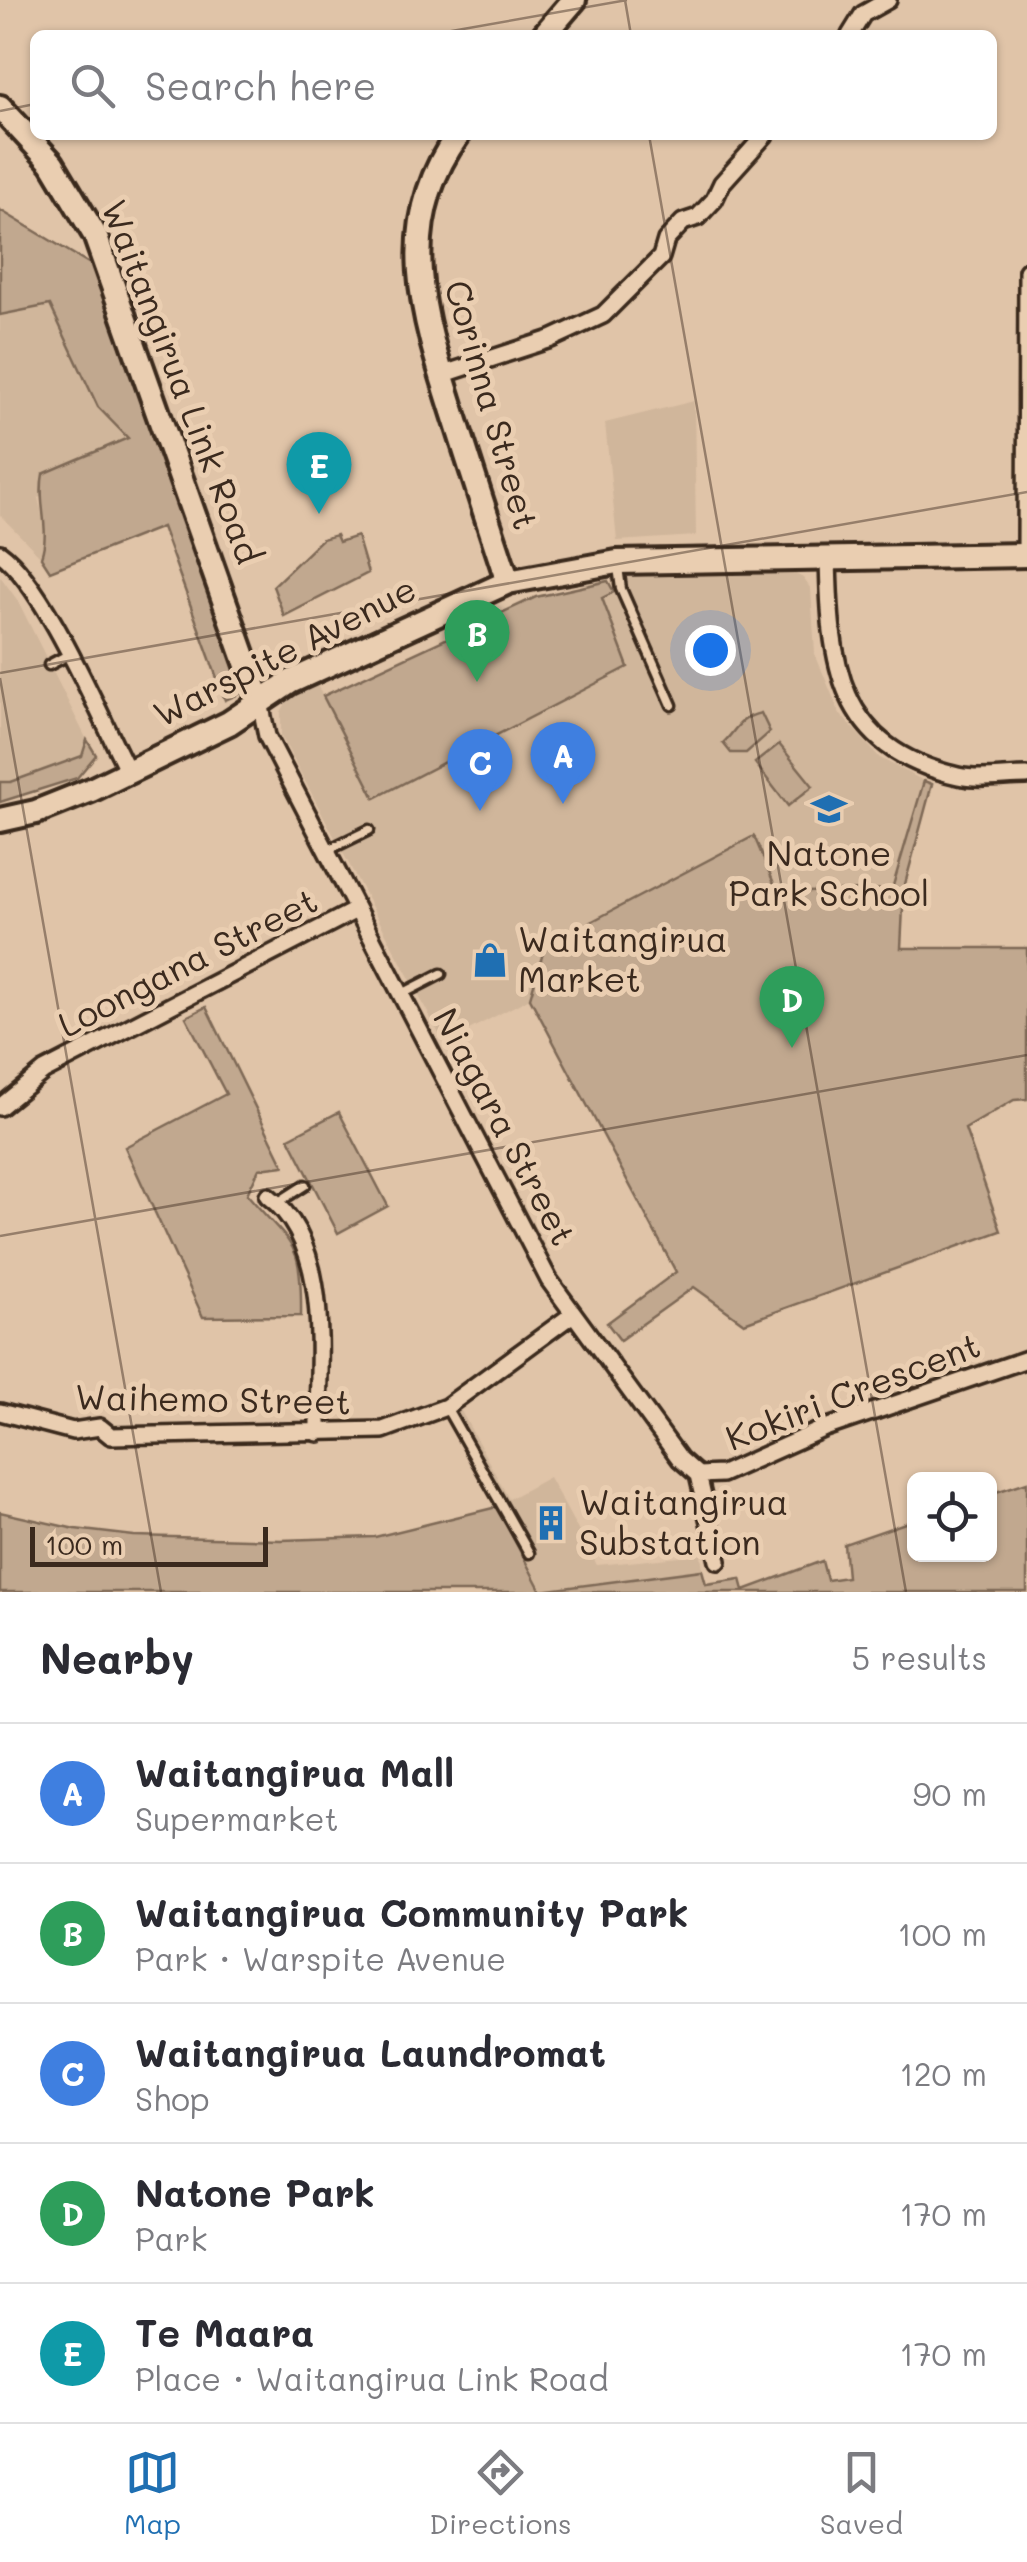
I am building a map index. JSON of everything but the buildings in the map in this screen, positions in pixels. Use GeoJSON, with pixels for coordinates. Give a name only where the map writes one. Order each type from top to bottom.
{"type":"FeatureCollection","features":[{"type":"Feature","properties":{"kind":"main road"},"geometry":{"type":"LineString","coordinates":[[548,30],[574,0]]}},
{"type":"Feature","properties":{"kind":"main road","name":"Waitangirua Link Road"},"geometry":{"type":"LineString","coordinates":[[0,107],[30,139]]}},
{"type":"Feature","properties":{"kind":"main road","name":"Waitangirua Link Road"},"geometry":{"type":"LineString","coordinates":[[31,140],[52,163],[94,235],[260,702]]}},
{"type":"Feature","properties":{"kind":"main road","name":"Corinna Street"},"geometry":{"type":"LineString","coordinates":[[455,140],[424,203],[417,253],[421,307],[508,582]]}},
{"type":"Feature","properties":{"kind":"main road","name":"Warspite Avenue"},"geometry":{"type":"LineString","coordinates":[[0,820],[61,803],[229,723],[290,682],[508,582],[617,562],[1026,555]]}},
{"type":"Feature","properties":{"kind":"street"},"geometry":{"type":"LineString","coordinates":[[853,30],[863,14],[888,0]]}},
{"type":"Feature","properties":{"kind":"street"},"geometry":{"type":"LineString","coordinates":[[441,375],[551,340],[602,316],[660,257],[666,240],[683,222],[698,217],[714,200],[722,184],[760,140]]}},
{"type":"Feature","properties":{"kind":"street"},"geometry":{"type":"LineString","coordinates":[[1026,555],[1027,271]]}},
{"type":"Feature","properties":{"kind":"street"},"geometry":{"type":"LineString","coordinates":[[0,554],[32,586],[128,771]]}},
{"type":"Feature","properties":{"kind":"street"},"geometry":{"type":"LineString","coordinates":[[828,556],[830,642],[838,675],[852,704],[876,735],[911,760],[961,777],[1027,776]]}},
{"type":"Feature","properties":{"kind":"street","name":"Niagara Street"},"geometry":{"type":"LineString","coordinates":[[260,702],[267,736],[549,1280],[680,1459],[698,1474]]}},
{"type":"Feature","properties":{"kind":"street","name":"Loongana Street"},"geometry":{"type":"LineString","coordinates":[[0,1107],[44,1072],[356,910]]}},
{"type":"Feature","properties":{"kind":"street"},"geometry":{"type":"LineString","coordinates":[[273,1200],[294,1226],[316,1290],[318,1434]]}},
{"type":"Feature","properties":{"kind":"street","name":"Waihemo Street"},"geometry":{"type":"LineString","coordinates":[[0,1412],[73,1431],[100,1428],[112,1436],[383,1430],[446,1407],[572,1314]]}},
{"type":"Feature","properties":{"kind":"street","name":"Kokiri Crescent"},"geometry":{"type":"LineString","coordinates":[[698,1474],[722,1474],[826,1428],[1027,1359]]}},
{"type":"Feature","properties":{"kind":"street"},"geometry":{"type":"LineString","coordinates":[[698,1474],[718,1561]]}},
{"type":"Feature","properties":{"kind":"lane"},"geometry":{"type":"LineString","coordinates":[[617,562],[621,589],[672,705]]}},
{"type":"Feature","properties":{"kind":"lane"},"geometry":{"type":"LineString","coordinates":[[49,665],[68,656]]}},
{"type":"Feature","properties":{"kind":"lane"},"geometry":{"type":"LineString","coordinates":[[326,851],[369,830]]}},
{"type":"Feature","properties":{"kind":"lane"},"geometry":{"type":"LineString","coordinates":[[400,995],[440,974]]}},
{"type":"Feature","properties":{"kind":"lane"},"geometry":{"type":"LineString","coordinates":[[273,1200],[306,1185]]}},
{"type":"Feature","properties":{"kind":"lane"},"geometry":{"type":"LineString","coordinates":[[446,1407],[529,1553]]}},
{"type":"Feature","properties":{"kind":"shaded area"},"geometry":{"type":"Polygon","coordinates":[[[0,210],[95,267],[242,679],[239,694],[225,700],[162,527],[50,571],[41,557],[45,536],[43,474],[128,438],[98,407],[50,305],[0,315],[0,210]]]}},
{"type":"Feature","properties":{"kind":"shaded area"},"geometry":{"type":"Polygon","coordinates":[[[50,305],[98,407],[129,438],[38,498],[48,538],[41,557],[0,515],[0,316],[50,305]]]}},
{"type":"Feature","properties":{"kind":"shaded area"},"geometry":{"type":"Polygon","coordinates":[[[694,401],[696,536],[617,541],[605,423],[694,401]]]}},
{"type":"Feature","properties":{"kind":"shaded area"},"geometry":{"type":"Polygon","coordinates":[[[336,535],[339,542],[357,536],[368,573],[284,616],[273,586],[322,539],[336,535]]]}},
{"type":"Feature","properties":{"kind":"shaded area"},"geometry":{"type":"Polygon","coordinates":[[[794,573],[803,578],[811,589],[815,654],[840,714],[880,758],[924,781],[895,887],[778,893],[753,837],[545,946],[530,998],[444,1043],[281,736],[281,712],[289,698],[317,685],[376,798],[628,667],[602,598],[614,592],[610,575],[794,573]]]}},
{"type":"Feature","properties":{"kind":"shaded area"},"geometry":{"type":"Polygon","coordinates":[[[0,576],[18,601],[87,740],[82,755],[10,782],[0,782],[0,576]]]}},
{"type":"Feature","properties":{"kind":"shaded area"},"geometry":{"type":"Polygon","coordinates":[[[608,581],[614,592],[602,598],[628,667],[375,798],[323,696],[536,597],[608,581]]]}},
{"type":"Feature","properties":{"kind":"shaded area"},"geometry":{"type":"Polygon","coordinates":[[[761,713],[770,732],[746,753],[731,753],[723,743],[742,722],[761,713]]]}},
{"type":"Feature","properties":{"kind":"shaded area"},"geometry":{"type":"Polygon","coordinates":[[[87,740],[96,755],[77,778],[0,802],[0,782],[11,782],[82,756],[87,740]]]}},
{"type":"Feature","properties":{"kind":"shaded area"},"geometry":{"type":"Polygon","coordinates":[[[779,744],[813,786],[788,806],[755,763],[779,744]]]}},
{"type":"Feature","properties":{"kind":"shaded area"},"geometry":{"type":"Polygon","coordinates":[[[924,781],[932,784],[904,888],[901,948],[1027,948],[1027,1099],[1014,1100],[965,1129],[1001,1231],[744,1323],[694,1287],[620,1340],[607,1323],[676,1272],[530,998],[545,946],[754,836],[778,893],[892,889],[924,781]]]}},
{"type":"Feature","properties":{"kind":"shaded area"},"geometry":{"type":"Polygon","coordinates":[[[206,1007],[284,1166],[259,1169],[247,1194],[285,1237],[297,1258],[301,1316],[203,1317],[125,1147],[226,1094],[186,1017],[206,1007]]]}},
{"type":"Feature","properties":{"kind":"shaded area"},"geometry":{"type":"Polygon","coordinates":[[[339,1112],[388,1206],[338,1233],[289,1138],[339,1112]]]}},
{"type":"Feature","properties":{"kind":"shaded area"},"geometry":{"type":"Polygon","coordinates":[[[461,1411],[509,1499],[549,1477],[597,1565],[701,1555],[703,1569],[541,1591],[445,1419],[461,1411]]]}},
{"type":"Feature","properties":{"kind":"shaded area"},"geometry":{"type":"Polygon","coordinates":[[[1027,1482],[1027,1592],[0,1592],[0,1512],[75,1529],[134,1536],[281,1540],[375,1537],[497,1507],[541,1591],[702,1570],[706,1584],[741,1579],[744,1590],[822,1561],[827,1580],[847,1577],[844,1544],[907,1522],[907,1562],[997,1562],[997,1492],[1027,1482]]]}},
{"type":"Feature","properties":{"kind":"place","name":"Te Maara"},"geometry":{"type":"Point","coordinates":[319,514]}},
{"type":"Feature","properties":{"kind":"place","name":"Waitangirua Community Park"},"geometry":{"type":"Point","coordinates":[477,682]}},
{"type":"Feature","properties":{"kind":"place","name":"Waitangirua Mall"},"geometry":{"type":"Point","coordinates":[563,804]}},
{"type":"Feature","properties":{"kind":"place","name":"Natone Park School"},"geometry":{"type":"Point","coordinates":[829,809]}},
{"type":"Feature","properties":{"kind":"place","name":"Waitangirua Laundromat"},"geometry":{"type":"Point","coordinates":[480,811]}},
{"type":"Feature","properties":{"kind":"place","name":"Waitangirua Market"},"geometry":{"type":"Point","coordinates":[490,960]}},
{"type":"Feature","properties":{"kind":"place","name":"Natone Park"},"geometry":{"type":"Point","coordinates":[792,1048]}},
{"type":"Feature","properties":{"kind":"place","name":"Waitangirua Substation"},"geometry":{"type":"Point","coordinates":[551,1523]}}]}
